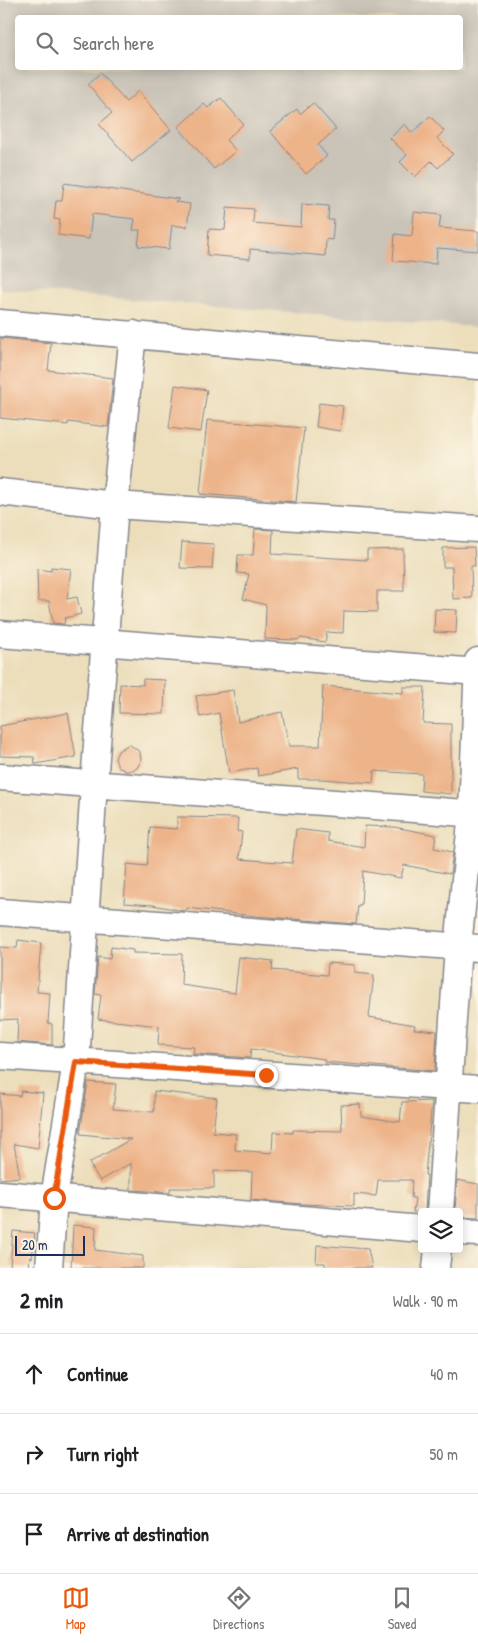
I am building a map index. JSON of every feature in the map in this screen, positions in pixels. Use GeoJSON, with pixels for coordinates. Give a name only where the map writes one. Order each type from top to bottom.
{"type":"FeatureCollection","features":[{"type":"Feature","properties":{"kind":"street"},"geometry":{"type":"LineString","coordinates":[[0,323],[478,366]]}},
{"type":"Feature","properties":{"kind":"street"},"geometry":{"type":"LineString","coordinates":[[49,1268],[54,1198],[76,1062],[115,505],[133,334]]}},
{"type":"Feature","properties":{"kind":"street"},"geometry":{"type":"LineString","coordinates":[[0,492],[115,505],[478,529]]}},
{"type":"Feature","properties":{"kind":"street"},"geometry":{"type":"LineString","coordinates":[[0,634],[478,668],[475,813],[468,947],[450,1086],[440,1208]]}},
{"type":"Feature","properties":{"kind":"street"},"geometry":{"type":"LineString","coordinates":[[0,777],[475,813]]}},
{"type":"Feature","properties":{"kind":"street"},"geometry":{"type":"LineString","coordinates":[[0,912],[85,920],[468,947]]}},
{"type":"Feature","properties":{"kind":"street"},"geometry":{"type":"LineString","coordinates":[[0,1056],[478,1089]]}},
{"type":"Feature","properties":{"kind":"street"},"geometry":{"type":"LineString","coordinates":[[0,1194],[418,1229]]}},
{"type":"Feature","properties":{"kind":"street"},"geometry":{"type":"LineString","coordinates":[[463,1232],[478,1234]]}},
{"type":"Feature","properties":{"kind":"street"},"geometry":{"type":"LineString","coordinates":[[436,1268],[438,1253]]}},
{"type":"Feature","properties":{"kind":"shaded area"},"geometry":{"type":"Polygon","coordinates":[[[0,0],[478,0],[478,327],[0,289],[0,0]]]}},
{"type":"Feature","properties":{"kind":"building"},"geometry":{"type":"Polygon","coordinates":[[[100,73],[126,102],[138,91],[171,130],[132,162],[99,124],[112,113],[88,84],[100,73]]]}},
{"type":"Feature","properties":{"kind":"building"},"geometry":{"type":"Polygon","coordinates":[[[221,98],[243,124],[226,140],[236,151],[214,169],[178,127],[204,104],[208,108],[221,98]]]}},
{"type":"Feature","properties":{"kind":"building"},"geometry":{"type":"Polygon","coordinates":[[[313,103],[336,129],[318,145],[327,156],[306,174],[270,131],[297,109],[300,114],[313,103]]]}},
{"type":"Feature","properties":{"kind":"building"},"geometry":{"type":"Polygon","coordinates":[[[430,116],[444,131],[437,138],[453,154],[438,168],[431,161],[415,177],[400,162],[407,155],[390,138],[405,124],[412,133],[430,116]]]}},
{"type":"Feature","properties":{"kind":"building"},"geometry":{"type":"Polygon","coordinates":[[[64,183],[179,199],[175,202],[190,204],[187,227],[172,225],[169,249],[138,246],[140,230],[133,230],[135,219],[92,214],[89,239],[58,235],[60,220],[54,219],[56,201],[62,201],[64,183]]]}},
{"type":"Feature","properties":{"kind":"building"},"geometry":{"type":"Polygon","coordinates":[[[302,204],[329,206],[328,220],[334,220],[332,240],[326,239],[325,256],[250,249],[250,259],[207,255],[209,229],[225,230],[227,207],[254,209],[253,223],[301,227],[302,204]]]}},
{"type":"Feature","properties":{"kind":"building"},"geometry":{"type":"Polygon","coordinates":[[[414,212],[441,215],[439,228],[478,231],[478,251],[437,248],[436,264],[393,261],[395,234],[412,236],[414,212]]]}},
{"type":"Feature","properties":{"kind":"building"},"geometry":{"type":"Polygon","coordinates":[[[0,338],[51,343],[48,370],[113,378],[108,427],[68,422],[68,425],[0,418],[0,338]]]}},
{"type":"Feature","properties":{"kind":"building"},"geometry":{"type":"Polygon","coordinates":[[[175,385],[207,390],[201,432],[169,428],[175,385]]]}},
{"type":"Feature","properties":{"kind":"building"},"geometry":{"type":"Polygon","coordinates":[[[319,403],[343,406],[340,431],[316,427],[319,403]]]}},
{"type":"Feature","properties":{"kind":"building"},"geometry":{"type":"Polygon","coordinates":[[[207,420],[304,428],[296,502],[200,494],[207,420]]]}},
{"type":"Feature","properties":{"kind":"building"},"geometry":{"type":"Polygon","coordinates":[[[255,529],[273,530],[272,554],[367,560],[367,550],[403,549],[404,591],[377,591],[377,612],[344,611],[343,633],[327,632],[325,642],[301,638],[297,640],[265,639],[266,605],[243,599],[249,574],[237,573],[238,555],[253,555],[255,529]]]}},
{"type":"Feature","properties":{"kind":"building"},"geometry":{"type":"Polygon","coordinates":[[[182,542],[214,544],[212,569],[180,568],[182,542]]]}},
{"type":"Feature","properties":{"kind":"building"},"geometry":{"type":"Polygon","coordinates":[[[474,547],[475,566],[471,566],[472,598],[453,599],[452,567],[443,567],[443,548],[474,547]]]}},
{"type":"Feature","properties":{"kind":"building"},"geometry":{"type":"Polygon","coordinates":[[[51,567],[71,569],[67,599],[77,597],[81,614],[65,618],[64,624],[53,623],[49,601],[38,601],[37,569],[51,571],[51,567]]]}},
{"type":"Feature","properties":{"kind":"building"},"geometry":{"type":"Polygon","coordinates":[[[435,609],[457,610],[456,633],[434,632],[435,609]]]}},
{"type":"Feature","properties":{"kind":"building"},"geometry":{"type":"Polygon","coordinates":[[[143,679],[165,680],[164,714],[119,713],[120,684],[143,685],[143,679]]]}},
{"type":"Feature","properties":{"kind":"building"},"geometry":{"type":"Polygon","coordinates":[[[323,686],[403,693],[403,687],[425,687],[423,723],[451,724],[451,794],[421,791],[422,774],[374,771],[373,783],[298,779],[298,769],[258,776],[257,768],[229,773],[219,713],[200,717],[196,696],[233,690],[238,722],[282,712],[289,746],[320,746],[323,686]]]}},
{"type":"Feature","properties":{"kind":"building"},"geometry":{"type":"Polygon","coordinates":[[[68,713],[76,757],[35,764],[34,757],[0,756],[0,726],[68,713]]]}},
{"type":"Feature","properties":{"kind":"building"},"geometry":{"type":"Polygon","coordinates":[[[129,744],[140,752],[141,761],[137,768],[125,771],[118,766],[115,759],[118,751],[129,744]]]}},
{"type":"Feature","properties":{"kind":"building"},"geometry":{"type":"Polygon","coordinates":[[[177,817],[238,818],[237,831],[242,832],[239,859],[292,863],[296,829],[328,833],[328,841],[364,847],[365,826],[394,827],[436,835],[434,848],[453,852],[450,874],[404,865],[401,878],[363,871],[361,905],[358,905],[356,924],[255,916],[187,908],[184,911],[153,905],[124,903],[127,864],[147,866],[150,827],[177,829],[177,817]]]}},
{"type":"Feature","properties":{"kind":"building"},"geometry":{"type":"Polygon","coordinates":[[[18,940],[41,943],[37,992],[50,993],[48,1023],[52,1024],[52,1045],[17,1042],[18,1019],[0,1020],[0,947],[17,948],[18,940]]]}},
{"type":"Feature","properties":{"kind":"building"},"geometry":{"type":"Polygon","coordinates":[[[111,947],[133,950],[133,953],[182,954],[181,985],[235,993],[239,957],[273,961],[272,970],[327,975],[328,963],[355,965],[355,973],[374,975],[369,1017],[415,1025],[414,1029],[437,1031],[435,1071],[324,1062],[324,1059],[251,1049],[250,1058],[193,1054],[194,1047],[158,1045],[159,1026],[98,1019],[101,995],[95,994],[98,957],[110,959],[111,947]]]}},
{"type":"Feature","properties":{"kind":"building"},"geometry":{"type":"Polygon","coordinates":[[[88,1082],[116,1084],[113,1109],[154,1112],[154,1091],[217,1098],[213,1132],[236,1134],[235,1150],[272,1153],[273,1132],[293,1133],[293,1130],[342,1131],[341,1105],[360,1104],[361,1116],[400,1122],[402,1102],[432,1101],[425,1175],[427,1175],[425,1208],[418,1208],[418,1212],[413,1212],[415,1198],[411,1198],[412,1180],[378,1180],[376,1196],[354,1194],[354,1206],[251,1200],[252,1172],[214,1171],[214,1188],[170,1188],[170,1193],[131,1190],[131,1163],[100,1181],[89,1163],[131,1139],[80,1134],[88,1082]]]}},
{"type":"Feature","properties":{"kind":"building"},"geometry":{"type":"Polygon","coordinates":[[[21,1091],[43,1093],[38,1148],[14,1144],[20,1177],[0,1179],[0,1094],[20,1096],[21,1091]]]}},
{"type":"Feature","properties":{"kind":"building"},"geometry":{"type":"Polygon","coordinates":[[[457,1180],[478,1184],[478,1218],[463,1217],[463,1208],[455,1208],[457,1180]]]}},
{"type":"Feature","properties":{"kind":"building"},"geometry":{"type":"Polygon","coordinates":[[[73,1225],[96,1227],[95,1250],[143,1256],[143,1268],[71,1268],[73,1225]]]}},
{"type":"Feature","properties":{"kind":"building"},"geometry":{"type":"Polygon","coordinates":[[[13,1231],[35,1233],[29,1268],[10,1266],[13,1231]]]}},
{"type":"Feature","properties":{"kind":"building"},"geometry":{"type":"Polygon","coordinates":[[[317,1245],[368,1249],[372,1268],[325,1268],[325,1263],[316,1263],[317,1245]]]}},
{"type":"Feature","properties":{"kind":"route"},"geometry":{"type":"LineString","coordinates":[[54,1198],[76,1062],[266,1075]]}}]}
